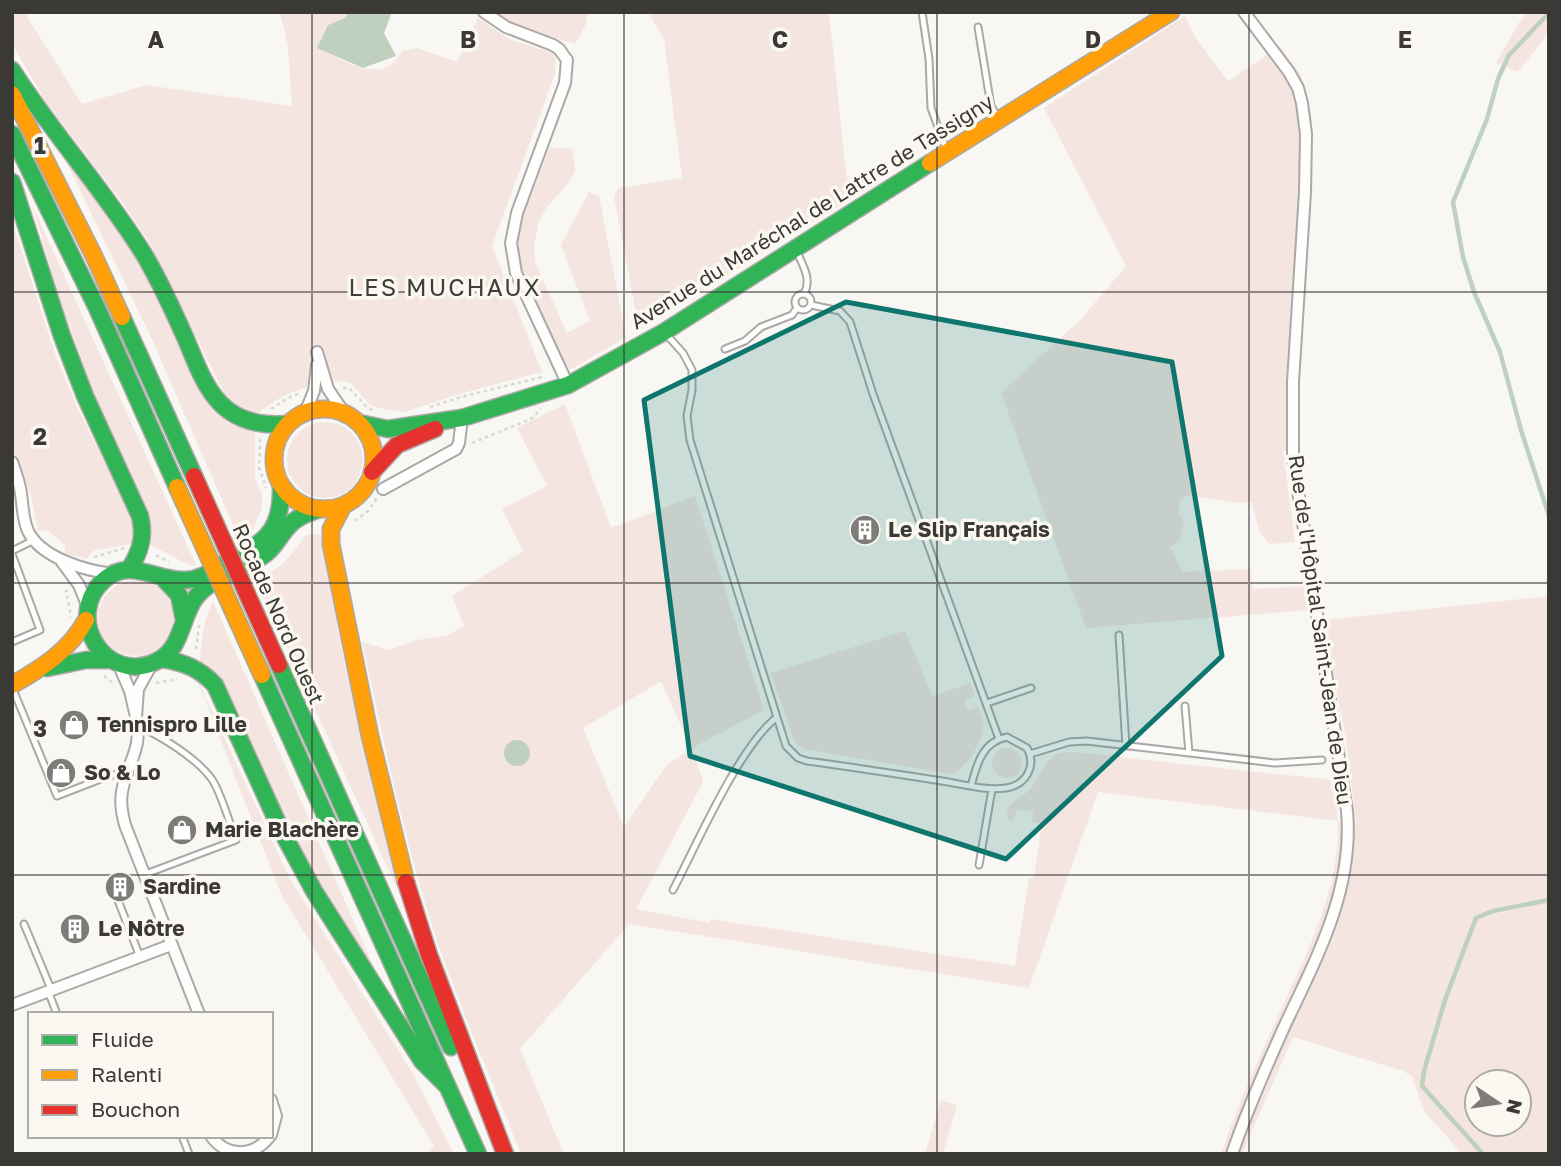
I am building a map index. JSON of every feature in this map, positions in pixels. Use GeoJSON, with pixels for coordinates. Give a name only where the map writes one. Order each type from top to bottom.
{"type":"FeatureCollection","features":[{"type":"Feature","properties":{"kind":"main road","name":"Avenue du Maréchal de Lattre de Tassigny"},"geometry":{"type":"LineString","coordinates":[[343,506],[362,492],[372,472],[397,445],[462,418],[568,385],[664,332],[999,118],[1171,12]]}},
{"type":"Feature","properties":{"kind":"main road"},"geometry":{"type":"LineString","coordinates":[[12,70],[131,234],[171,307],[202,376],[218,401],[250,423],[270,426],[288,424],[305,413]]}},
{"type":"Feature","properties":{"kind":"main road","name":"Rocade Nord Ouest"},"geometry":{"type":"LineString","coordinates":[[12,94],[93,254],[499,1154]]}},
{"type":"Feature","properties":{"kind":"main road","name":"Rocade Nord Ouest"},"geometry":{"type":"LineString","coordinates":[[12,134],[97,308],[478,1154]]}},
{"type":"Feature","properties":{"kind":"main road"},"geometry":{"type":"LineString","coordinates":[[12,182],[62,336],[85,396],[140,516],[143,537],[142,547],[121,571],[97,587],[87,613],[69,646],[12,686]]}},
{"type":"Feature","properties":{"kind":"main road","name":"Avenue du Maréchal de Lattre de Tassigny"},"geometry":{"type":"LineString","coordinates":[[305,413],[325,410],[388,429],[462,418]]}},
{"type":"Feature","properties":{"kind":"main road"},"geometry":{"type":"LineString","coordinates":[[352,419],[369,438],[373,449],[372,472]]}},
{"type":"Feature","properties":{"kind":"main road"},"geometry":{"type":"LineString","coordinates":[[288,424],[274,453],[274,467],[287,494],[300,503],[320,509]]}},
{"type":"Feature","properties":{"kind":"main road"},"geometry":{"type":"LineString","coordinates":[[121,571],[145,569],[179,580],[197,578],[260,546],[271,534],[278,518],[281,485]]}},
{"type":"Feature","properties":{"kind":"main road"},"geometry":{"type":"LineString","coordinates":[[157,661],[176,645],[192,601],[204,589],[264,556],[295,520],[320,509],[343,506]]}},
{"type":"Feature","properties":{"kind":"main road"},"geometry":{"type":"LineString","coordinates":[[343,506],[331,529],[331,544],[386,805],[413,906],[437,979],[493,1114],[506,1154]]}},
{"type":"Feature","properties":{"kind":"main road"},"geometry":{"type":"LineString","coordinates":[[160,575],[179,595],[184,610],[183,626]]}},
{"type":"Feature","properties":{"kind":"main road"},"geometry":{"type":"LineString","coordinates":[[87,613],[93,643],[114,662]]}},
{"type":"Feature","properties":{"kind":"main road"},"geometry":{"type":"LineString","coordinates":[[38,670],[76,662],[114,662],[132,667],[157,661],[192,666],[215,685],[281,830],[314,891],[422,1061],[448,1087]]}},
{"type":"Feature","properties":{"kind":"street"},"geometry":{"type":"LineString","coordinates":[[484,12],[506,27],[559,49],[567,60],[565,83],[517,213],[511,243],[516,273],[568,385]]}},
{"type":"Feature","properties":{"kind":"street","name":"Rue de l'Hôpital Saint-Jean de Dieu"},"geometry":{"type":"LineString","coordinates":[[1232,1154],[1266,1068],[1329,928],[1342,887],[1349,842],[1347,811],[1293,458],[1293,382],[1306,149],[1302,103],[1297,85],[1244,12]]}},
{"type":"Feature","properties":{"kind":"street"},"geometry":{"type":"LineString","coordinates":[[305,413],[315,385],[317,352],[333,398],[352,419]]}},
{"type":"Feature","properties":{"kind":"street"},"geometry":{"type":"LineString","coordinates":[[383,489],[456,449],[462,418]]}},
{"type":"Feature","properties":{"kind":"street"},"geometry":{"type":"LineString","coordinates":[[12,461],[20,489],[24,520],[34,540],[57,557],[84,570],[121,571]]}},
{"type":"Feature","properties":{"kind":"street"},"geometry":{"type":"LineString","coordinates":[[57,557],[79,585],[87,613]]}},
{"type":"Feature","properties":{"kind":"street"},"geometry":{"type":"LineString","coordinates":[[157,661],[138,689],[138,747],[127,774],[121,801],[123,816],[143,875],[198,1012]]}},
{"type":"Feature","properties":{"kind":"street"},"geometry":{"type":"LineString","coordinates":[[114,662],[130,691],[137,722]]}},
{"type":"Feature","properties":{"kind":"street"},"geometry":{"type":"LineString","coordinates":[[12,1005],[171,945]]}},
{"type":"Feature","properties":{"kind":"street"},"geometry":{"type":"LineString","coordinates":[[273,1106],[276,1116],[273,1127]]}},
{"type":"Feature","properties":{"kind":"street"},"geometry":{"type":"LineString","coordinates":[[213,1138],[229,1152],[242,1153],[254,1150],[268,1138]]}},
{"type":"Feature","properties":{"kind":"lane"},"geometry":{"type":"LineString","coordinates":[[922,12],[932,108],[947,151]]}},
{"type":"Feature","properties":{"kind":"lane"},"geometry":{"type":"LineString","coordinates":[[978,27],[991,106],[999,118]]}},
{"type":"Feature","properties":{"kind":"lane"},"geometry":{"type":"LineString","coordinates":[[725,349],[745,341],[761,327],[792,315],[797,308],[796,298],[804,294],[808,287],[806,274],[795,250]]}},
{"type":"Feature","properties":{"kind":"lane"},"geometry":{"type":"LineString","coordinates":[[804,294],[809,296],[811,304]]}},
{"type":"Feature","properties":{"kind":"lane"},"geometry":{"type":"LineString","coordinates":[[797,308],[805,310],[811,304]]}},
{"type":"Feature","properties":{"kind":"lane"},"geometry":{"type":"LineString","coordinates":[[811,304],[840,311],[850,322],[873,394],[999,739]]}},
{"type":"Feature","properties":{"kind":"lane"},"geometry":{"type":"LineString","coordinates":[[664,332],[692,370],[692,390],[687,416],[690,440],[786,746],[798,758],[971,786],[992,789],[1021,783],[1030,769],[1030,754],[1027,748],[1007,737],[999,739],[985,749],[971,786]]}},
{"type":"Feature","properties":{"kind":"lane"},"geometry":{"type":"LineString","coordinates":[[12,642],[40,631],[12,553],[34,540]]}},
{"type":"Feature","properties":{"kind":"lane"},"geometry":{"type":"LineString","coordinates":[[1119,635],[1126,746]]}},
{"type":"Feature","properties":{"kind":"lane"},"geometry":{"type":"LineString","coordinates":[[12,686],[57,796],[111,775],[127,774]]}},
{"type":"Feature","properties":{"kind":"lane"},"geometry":{"type":"LineString","coordinates":[[987,704],[1031,688]]}},
{"type":"Feature","properties":{"kind":"lane"},"geometry":{"type":"LineString","coordinates":[[1185,706],[1189,753]]}},
{"type":"Feature","properties":{"kind":"lane"},"geometry":{"type":"LineString","coordinates":[[673,890],[731,779],[763,728],[776,719]]}},
{"type":"Feature","properties":{"kind":"lane"},"geometry":{"type":"LineString","coordinates":[[137,722],[188,757],[212,779],[236,840],[143,875]]}},
{"type":"Feature","properties":{"kind":"lane"},"geometry":{"type":"LineString","coordinates":[[1030,754],[1069,742],[1087,741],[1275,763],[1322,760]]}},
{"type":"Feature","properties":{"kind":"lane"},"geometry":{"type":"LineString","coordinates":[[979,865],[992,789]]}},
{"type":"Feature","properties":{"kind":"lane"},"geometry":{"type":"LineString","coordinates":[[114,890],[140,957]]}},
{"type":"Feature","properties":{"kind":"lane"},"geometry":{"type":"LineString","coordinates":[[24,924],[56,1012]]}},
{"type":"Feature","properties":{"kind":"lane"},"geometry":{"type":"LineString","coordinates":[[183,1138],[190,1154]]}},
{"type":"Feature","properties":{"kind":"path"},"geometry":{"type":"LineString","coordinates":[[456,449],[531,419],[549,402]]}},
{"type":"Feature","properties":{"kind":"highlighted area"},"geometry":{"type":"Polygon","coordinates":[[[846,302],[1172,362],[1222,656],[1006,859],[690,756],[644,400],[846,302]]]}},
{"type":"Feature","properties":{"kind":"shaded area"},"geometry":{"type":"Polygon","coordinates":[[[12,12],[24,12],[82,104],[146,85],[292,106],[288,47],[280,12],[349,12],[345,18],[328,25],[318,48],[366,69],[385,68],[403,51],[417,48],[457,62],[478,18],[509,39],[556,54],[555,74],[492,246],[542,372],[404,412],[370,405],[350,382],[333,381],[322,349],[313,353],[307,387],[281,398],[257,414],[241,407],[225,395],[148,240],[46,102],[12,44],[12,12]]]}},
{"type":"Feature","properties":{"kind":"shaded area"},"geometry":{"type":"Polygon","coordinates":[[[349,12],[392,12],[384,33],[396,56],[363,68],[317,48],[328,25],[345,18],[349,12]]]}},
{"type":"Feature","properties":{"kind":"shaded area"},"geometry":{"type":"Polygon","coordinates":[[[493,12],[588,12],[585,26],[575,44],[516,26],[493,12]]]}},
{"type":"Feature","properties":{"kind":"shaded area"},"geometry":{"type":"Polygon","coordinates":[[[648,12],[829,12],[849,200],[639,330],[614,196],[619,188],[682,178],[664,39],[648,12]]]}},
{"type":"Feature","properties":{"kind":"shaded area"},"geometry":{"type":"Polygon","coordinates":[[[1529,12],[1549,12],[1549,32],[1518,72],[1496,63],[1520,21],[1529,12]]]}},
{"type":"Feature","properties":{"kind":"shaded area"},"geometry":{"type":"Polygon","coordinates":[[[1185,16],[1195,37],[1228,81],[1280,46],[1301,75],[1311,114],[1313,137],[1307,268],[1295,399],[1298,453],[1283,450],[1295,542],[1269,544],[1259,531],[1252,502],[1235,503],[1187,495],[1180,499],[1179,514],[1184,521],[1180,541],[1170,547],[1183,572],[1250,569],[1253,589],[1305,586],[1309,610],[1086,628],[1001,393],[1081,319],[1126,266],[1044,108],[1185,16]]]}},
{"type":"Feature","properties":{"kind":"shaded area"},"geometry":{"type":"Polygon","coordinates":[[[550,147],[572,149],[575,171],[546,208],[538,224],[534,246],[535,262],[567,333],[590,321],[561,245],[589,192],[599,196],[626,337],[570,370],[562,360],[518,260],[514,240],[550,147]]]}},
{"type":"Feature","properties":{"kind":"shaded area"},"geometry":{"type":"Polygon","coordinates":[[[63,155],[123,234],[142,267],[203,394],[217,415],[231,425],[255,432],[255,476],[262,496],[262,508],[251,534],[240,541],[150,335],[63,155]]]}},
{"type":"Feature","properties":{"kind":"shaded area"},"geometry":{"type":"Polygon","coordinates":[[[33,207],[196,565],[191,566],[148,544],[56,288],[33,207]]]}},
{"type":"Feature","properties":{"kind":"shaded area"},"geometry":{"type":"Polygon","coordinates":[[[12,221],[56,357],[136,531],[136,543],[93,551],[87,559],[65,554],[65,545],[48,531],[38,530],[31,496],[12,446],[12,221]]]}},
{"type":"Feature","properties":{"kind":"shaded area"},"geometry":{"type":"Polygon","coordinates":[[[565,404],[611,528],[695,496],[764,710],[692,748],[703,782],[636,909],[710,923],[711,919],[1015,966],[1029,878],[1034,878],[1042,823],[1032,822],[1033,811],[1016,810],[1014,820],[1008,819],[1007,814],[1009,806],[1031,788],[1045,764],[1055,755],[1067,752],[1086,753],[1333,780],[1338,821],[1098,792],[1029,988],[629,924],[520,1049],[564,1154],[521,1154],[432,926],[399,806],[362,642],[389,650],[417,640],[448,635],[464,626],[452,596],[523,551],[502,509],[547,486],[517,428],[565,404]],[[661,681],[583,728],[624,827],[665,767],[691,748],[661,681]]]}},
{"type":"Feature","properties":{"kind":"shaded area"},"geometry":{"type":"Polygon","coordinates":[[[325,422],[339,425],[352,433],[360,446],[363,460],[360,474],[352,487],[339,495],[325,498],[311,495],[298,487],[290,474],[287,460],[290,446],[298,433],[311,425],[325,422]]]}},
{"type":"Feature","properties":{"kind":"shaded area"},"geometry":{"type":"Polygon","coordinates":[[[323,535],[340,640],[375,797],[401,897],[256,580],[278,567],[305,536],[323,535]]]}},
{"type":"Feature","properties":{"kind":"shaded area"},"geometry":{"type":"Polygon","coordinates":[[[136,580],[151,583],[163,591],[171,603],[174,618],[171,633],[163,645],[151,653],[136,656],[121,653],[109,645],[101,633],[98,618],[101,603],[109,591],[121,583],[136,580]]]}},
{"type":"Feature","properties":{"kind":"shaded area"},"geometry":{"type":"Polygon","coordinates":[[[1549,596],[1549,1154],[1462,1154],[1424,1111],[1412,1076],[1293,1037],[1242,1154],[1221,1154],[1250,1079],[1313,938],[1334,869],[1338,821],[1356,823],[1346,739],[1323,620],[1549,596]]]}},
{"type":"Feature","properties":{"kind":"shaded area"},"geometry":{"type":"Polygon","coordinates":[[[213,601],[380,981],[319,885],[200,661],[203,631],[213,601]]]}},
{"type":"Feature","properties":{"kind":"shaded area"},"geometry":{"type":"Polygon","coordinates":[[[905,631],[932,696],[970,683],[975,696],[964,700],[968,710],[978,707],[983,726],[976,749],[967,762],[950,774],[804,749],[795,743],[771,673],[905,631]]]}},
{"type":"Feature","properties":{"kind":"shaded area"},"geometry":{"type":"Polygon","coordinates":[[[196,677],[291,881],[412,1072],[454,1154],[427,1154],[434,1146],[281,894],[196,677]]]}},
{"type":"Feature","properties":{"kind":"shaded area"},"geometry":{"type":"Polygon","coordinates":[[[517,740],[526,744],[530,753],[526,762],[517,766],[508,762],[504,753],[508,744],[517,740]]]}},
{"type":"Feature","properties":{"kind":"shaded area"},"geometry":{"type":"Polygon","coordinates":[[[1007,748],[1018,752],[1022,763],[1018,774],[1007,778],[996,774],[992,763],[996,752],[1007,748]]]}},
{"type":"Feature","properties":{"kind":"shaded area"},"geometry":{"type":"Polygon","coordinates":[[[941,1100],[957,1105],[943,1154],[925,1154],[941,1100]]]}},
{"type":"Feature","properties":{"kind":"waterway"},"geometry":{"type":"LineString","coordinates":[[1549,13],[1509,55],[1498,79],[1487,119],[1453,202],[1463,257],[1474,292],[1500,352],[1521,430],[1549,516]]}},
{"type":"Feature","properties":{"kind":"waterway"},"geometry":{"type":"LineString","coordinates":[[1483,1154],[1422,1086],[1424,1071],[1445,1000],[1476,918],[1493,911],[1549,900]]}},
{"type":"Feature","properties":{"kind":"traffic: fast"},"geometry":{"type":"LineString","coordinates":[[12,70],[145,256],[214,396],[227,409],[243,419],[288,424]]}},
{"type":"Feature","properties":{"kind":"traffic: fast"},"geometry":{"type":"LineString","coordinates":[[12,134],[97,308],[177,487]]}},
{"type":"Feature","properties":{"kind":"traffic: fast"},"geometry":{"type":"LineString","coordinates":[[359,423],[388,429],[462,418],[568,385],[664,332],[930,163]]}},
{"type":"Feature","properties":{"kind":"traffic: fast"},"geometry":{"type":"LineString","coordinates":[[12,182],[62,336],[85,396],[140,516],[141,544],[129,569]]}},
{"type":"Feature","properties":{"kind":"traffic: fast"},"geometry":{"type":"LineString","coordinates":[[122,317],[194,476]]}},
{"type":"Feature","properties":{"kind":"traffic: fast"},"geometry":{"type":"LineString","coordinates":[[281,485],[278,515],[268,535],[250,550],[210,572],[185,580],[124,570],[104,580],[92,595],[88,612],[89,628],[95,644],[106,656],[120,664],[137,667],[164,657],[176,642],[191,605],[203,590],[264,555],[295,521],[320,509]]}},
{"type":"Feature","properties":{"kind":"traffic: fast"},"geometry":{"type":"LineString","coordinates":[[162,577],[179,595],[184,620]]}},
{"type":"Feature","properties":{"kind":"traffic: fast"},"geometry":{"type":"LineString","coordinates":[[162,659],[191,667],[215,685],[281,830],[314,891],[422,1061],[448,1087]]}},
{"type":"Feature","properties":{"kind":"traffic: fast"},"geometry":{"type":"LineString","coordinates":[[47,668],[86,660],[110,660]]}},
{"type":"Feature","properties":{"kind":"traffic: fast"},"geometry":{"type":"LineString","coordinates":[[279,665],[451,1047]]}},
{"type":"Feature","properties":{"kind":"traffic: fast"},"geometry":{"type":"LineString","coordinates":[[262,675],[478,1154]]}},
{"type":"Feature","properties":{"kind":"traffic: slow"},"geometry":{"type":"LineString","coordinates":[[930,163],[1171,12]]}},
{"type":"Feature","properties":{"kind":"traffic: slow"},"geometry":{"type":"LineString","coordinates":[[12,94],[122,317]]}},
{"type":"Feature","properties":{"kind":"traffic: slow"},"geometry":{"type":"LineString","coordinates":[[324,409],[352,417],[366,431],[374,459],[366,487],[352,501],[324,509],[296,501],[282,487],[274,459],[282,431],[296,417],[324,409]]}},
{"type":"Feature","properties":{"kind":"traffic: slow"},"geometry":{"type":"LineString","coordinates":[[177,487],[262,675]]}},
{"type":"Feature","properties":{"kind":"traffic: slow"},"geometry":{"type":"LineString","coordinates":[[343,506],[331,529],[331,544],[370,736],[406,882]]}},
{"type":"Feature","properties":{"kind":"traffic: slow"},"geometry":{"type":"LineString","coordinates":[[12,685],[54,658],[86,620]]}},
{"type":"Feature","properties":{"kind":"traffic: jam"},"geometry":{"type":"LineString","coordinates":[[372,472],[397,445],[435,429]]}},
{"type":"Feature","properties":{"kind":"traffic: jam"},"geometry":{"type":"LineString","coordinates":[[194,476],[279,665]]}},
{"type":"Feature","properties":{"kind":"traffic: jam"},"geometry":{"type":"LineString","coordinates":[[406,882],[429,955],[505,1154]]}},
{"type":"Feature","properties":{"kind":"place","name":"Le Slip Français"},"geometry":{"type":"Point","coordinates":[865,530]}},
{"type":"Feature","properties":{"kind":"place","name":"Tennispro Lille"},"geometry":{"type":"Point","coordinates":[74,725]}},
{"type":"Feature","properties":{"kind":"place","name":"So & Lo"},"geometry":{"type":"Point","coordinates":[61,773]}},
{"type":"Feature","properties":{"kind":"place","name":"Marie Blachère"},"geometry":{"type":"Point","coordinates":[182,830]}},
{"type":"Feature","properties":{"kind":"place","name":"Sardine"},"geometry":{"type":"Point","coordinates":[120,887]}},
{"type":"Feature","properties":{"kind":"place","name":"Le Nôtre"},"geometry":{"type":"Point","coordinates":[75,929]}},
{"type":"Feature","properties":{"kind":"district","name":"LES MUCHAUX"},"geometry":{"type":"Point","coordinates":[445,288]}}]}
